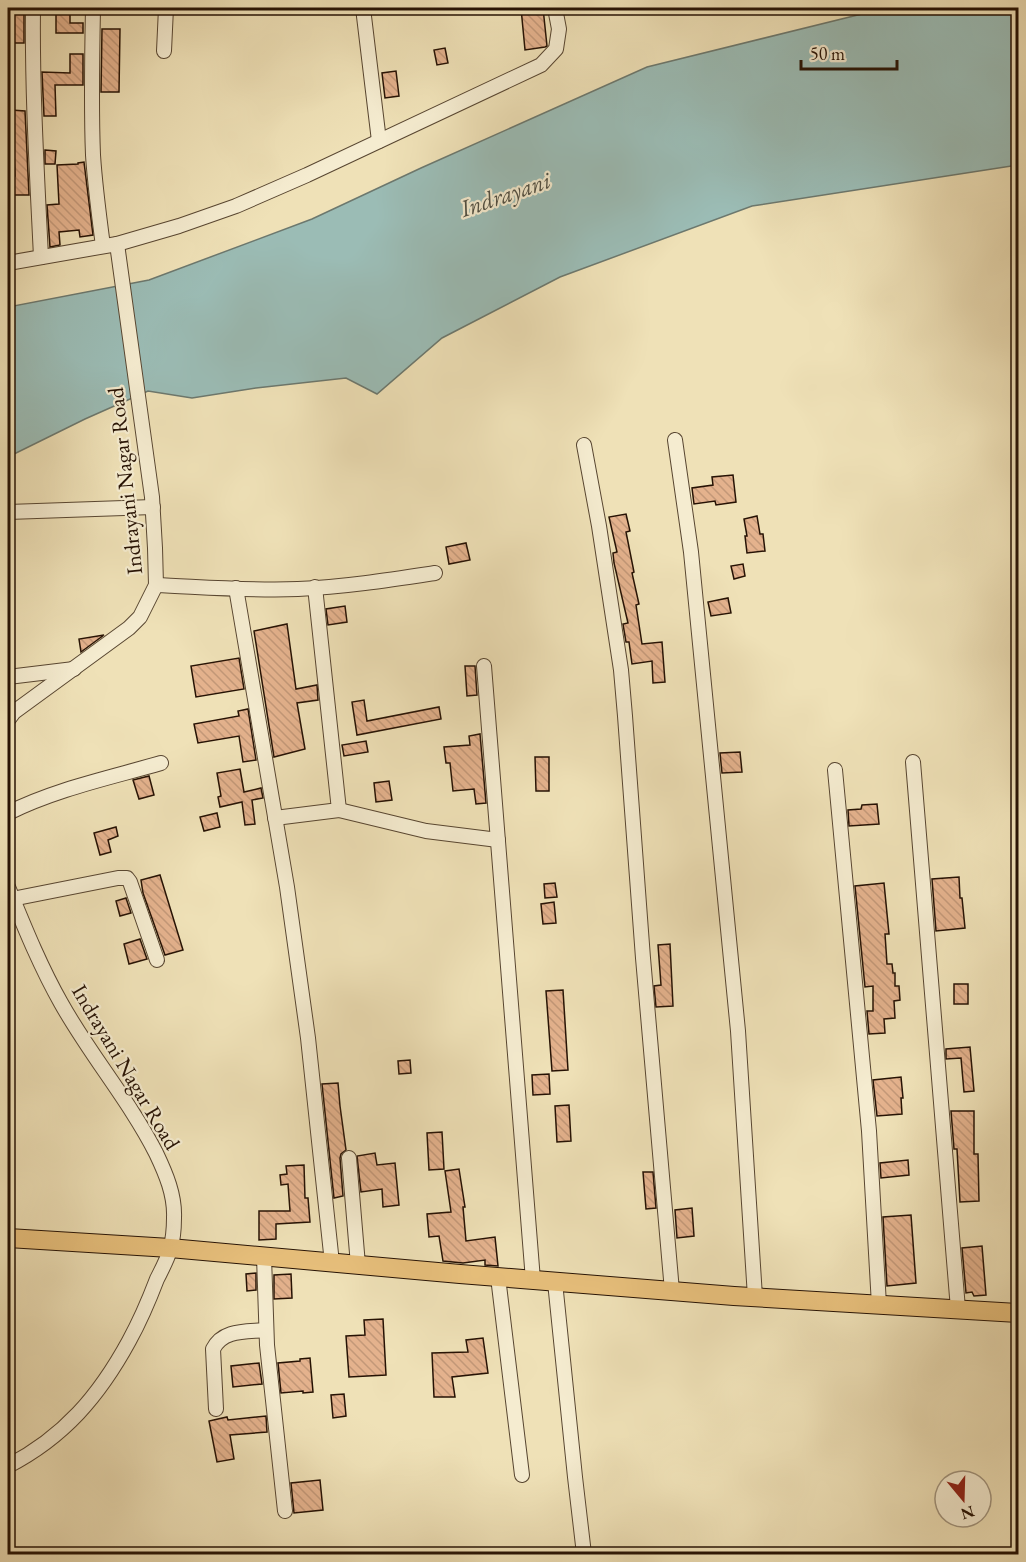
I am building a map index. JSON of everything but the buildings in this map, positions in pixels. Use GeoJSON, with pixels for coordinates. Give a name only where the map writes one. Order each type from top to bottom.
{"type":"FeatureCollection","features":[{"type":"Feature","properties":{"kind":"main road"},"geometry":{"type":"LineString","coordinates":[[8,1238],[170,1248],[672,1291],[1018,1313]]}},
{"type":"Feature","properties":{"kind":"street"},"geometry":{"type":"LineString","coordinates":[[33,8],[41,257]]}},
{"type":"Feature","properties":{"kind":"street","name":"Indrayani Nagar Road"},"geometry":{"type":"LineString","coordinates":[[8,720],[14,712],[129,628],[140,617],[156,585],[152,502],[119,262],[110,245],[96,196],[92,110],[93,8]]}},
{"type":"Feature","properties":{"kind":"street"},"geometry":{"type":"LineString","coordinates":[[164,51],[166,8]]}},
{"type":"Feature","properties":{"kind":"street"},"geometry":{"type":"LineString","coordinates":[[363,8],[379,141]]}},
{"type":"Feature","properties":{"kind":"street"},"geometry":{"type":"LineString","coordinates":[[8,263],[110,245],[179,226],[236,206],[379,141],[541,65],[556,49],[559,29],[555,8]]}},
{"type":"Feature","properties":{"kind":"street"},"geometry":{"type":"LineString","coordinates":[[675,440],[691,552],[738,1031],[756,1297]]}},
{"type":"Feature","properties":{"kind":"street"},"geometry":{"type":"LineString","coordinates":[[584,445],[609,584],[625,716],[672,1291]]}},
{"type":"Feature","properties":{"kind":"street"},"geometry":{"type":"LineString","coordinates":[[8,512],[152,502]]}},
{"type":"Feature","properties":{"kind":"street"},"geometry":{"type":"LineString","coordinates":[[156,585],[298,589],[435,573]]}},
{"type":"Feature","properties":{"kind":"street"},"geometry":{"type":"LineString","coordinates":[[315,587],[339,810]]}},
{"type":"Feature","properties":{"kind":"street"},"geometry":{"type":"LineString","coordinates":[[236,588],[287,887],[308,1038],[332,1263]]}},
{"type":"Feature","properties":{"kind":"street"},"geometry":{"type":"LineString","coordinates":[[484,666],[533,1280]]}},
{"type":"Feature","properties":{"kind":"street"},"geometry":{"type":"LineString","coordinates":[[8,677],[74,669]]}},
{"type":"Feature","properties":{"kind":"street"},"geometry":{"type":"LineString","coordinates":[[913,762],[958,1309]]}},
{"type":"Feature","properties":{"kind":"street"},"geometry":{"type":"LineString","coordinates":[[8,813],[53,794],[161,763]]}},
{"type":"Feature","properties":{"kind":"street"},"geometry":{"type":"LineString","coordinates":[[835,770],[869,1131],[879,1305]]}},
{"type":"Feature","properties":{"kind":"street"},"geometry":{"type":"LineString","coordinates":[[275,818],[339,810],[426,831],[498,840]]}},
{"type":"Feature","properties":{"kind":"street"},"geometry":{"type":"LineString","coordinates":[[10,893],[127,878],[157,960]]}},
{"type":"Feature","properties":{"kind":"street","name":"Indrayani Nagar Road"},"geometry":{"type":"LineString","coordinates":[[8,1466],[22,1459],[62,1430],[97,1393],[117,1364],[136,1329],[170,1248],[174,1218],[169,1183],[146,1133],[60,1003],[10,893]]}},
{"type":"Feature","properties":{"kind":"street"},"geometry":{"type":"LineString","coordinates":[[349,1158],[358,1265]]}},
{"type":"Feature","properties":{"kind":"street"},"geometry":{"type":"LineString","coordinates":[[264,1257],[266,1330],[285,1511]]}},
{"type":"Feature","properties":{"kind":"street"},"geometry":{"type":"LineString","coordinates":[[498,1277],[522,1475]]}},
{"type":"Feature","properties":{"kind":"street"},"geometry":{"type":"LineString","coordinates":[[555,1282],[584,1554]]}},
{"type":"Feature","properties":{"kind":"street"},"geometry":{"type":"LineString","coordinates":[[216,1409],[213,1349],[217,1342],[230,1334],[266,1330]]}},
{"type":"Feature","properties":{"kind":"water","name":"Indrayani"},"geometry":{"type":"Polygon","coordinates":[[[886,8],[1018,8],[1018,165],[752,206],[560,277],[442,338],[377,394],[346,378],[192,398],[148,391],[8,457],[8,307],[149,280],[312,219],[647,67],[886,8]]]}}]}
